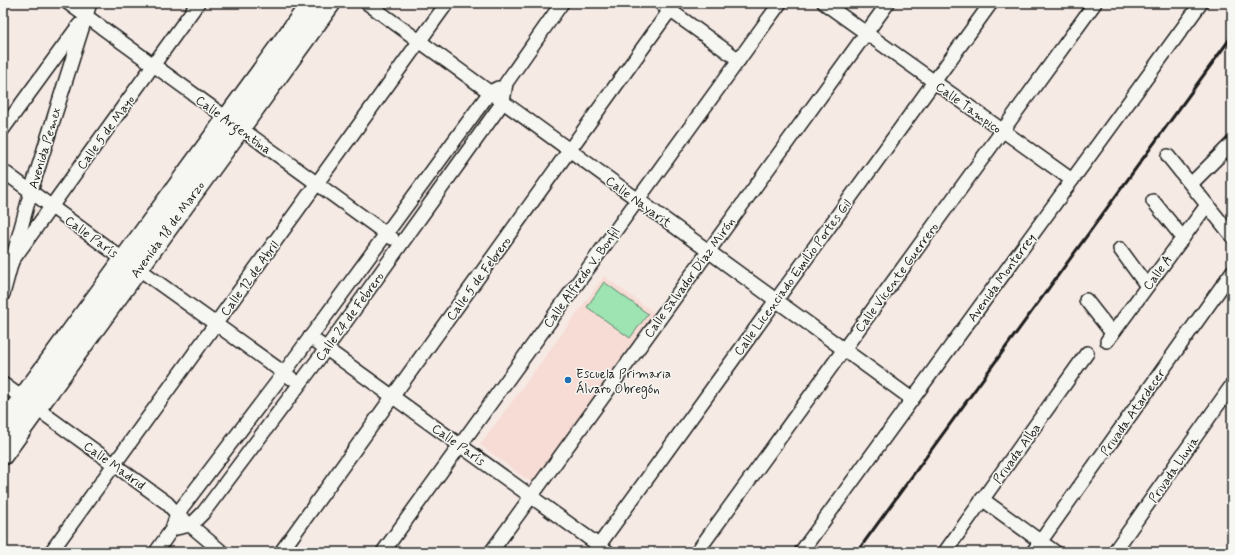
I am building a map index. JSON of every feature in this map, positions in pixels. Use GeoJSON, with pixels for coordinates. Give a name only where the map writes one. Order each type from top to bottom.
{"type":"FeatureCollection","features":[{"type":"Feature","properties":{"kind":"street","name":"Calle Argentina"},"geometry":{"type":"LineString","coordinates":[[68,3],[233,124],[386,233],[400,245]]}},
{"type":"Feature","properties":{"kind":"street","name":"Avenida Pemex"},"geometry":{"type":"LineString","coordinates":[[3,294],[31,191],[90,3]]}},
{"type":"Feature","properties":{"kind":"street"},"geometry":{"type":"LineString","coordinates":[[3,129],[95,3]]}},
{"type":"Feature","properties":{"kind":"street","name":"Calle 5 de Mayo"},"geometry":{"type":"LineString","coordinates":[[12,260],[198,3]]}},
{"type":"Feature","properties":{"kind":"street","name":"Avenida 18 de Marzo"},"geometry":{"type":"LineString","coordinates":[[233,124],[311,3]]}},
{"type":"Feature","properties":{"kind":"street","name":"Avenida 18 de Marzo"},"geometry":{"type":"LineString","coordinates":[[3,455],[37,409],[131,264],[233,124],[331,3]]}},
{"type":"Feature","properties":{"kind":"street","name":"Calle Nayarit"},"geometry":{"type":"LineString","coordinates":[[367,3],[912,399]]}},
{"type":"Feature","properties":{"kind":"street","name":"Calle 12 de Abril"},"geometry":{"type":"LineString","coordinates":[[51,552],[447,3]]}},
{"type":"Feature","properties":{"kind":"street","name":"Calle 24 de Febrero"},"geometry":{"type":"LineString","coordinates":[[156,552],[172,529],[177,514],[284,373],[490,92],[506,83],[562,3]]}},
{"type":"Feature","properties":{"kind":"street","name":"Calle Alfredo V. Bonfil"},"geometry":{"type":"LineString","coordinates":[[383,552],[780,3]]}},
{"type":"Feature","properties":{"kind":"street","name":"Calle Tampico"},"geometry":{"type":"LineString","coordinates":[[824,3],[1072,180]]}},
{"type":"Feature","properties":{"kind":"street","name":"Calle Salvador Díaz Mirón"},"geometry":{"type":"LineString","coordinates":[[490,552],[888,3]]}},
{"type":"Feature","properties":{"kind":"street","name":"Calle Licenciado Emilio Portes Gil"},"geometry":{"type":"LineString","coordinates":[[600,550],[776,300],[991,3]]}},
{"type":"Feature","properties":{"kind":"street","name":"Calle Vicente Guerrero"},"geometry":{"type":"LineString","coordinates":[[697,552],[1095,3]]}},
{"type":"Feature","properties":{"kind":"street","name":"Avenida Monterrey"},"geometry":{"type":"LineString","coordinates":[[801,552],[1200,3]]}},
{"type":"Feature","properties":{"kind":"street"},"geometry":{"type":"LineString","coordinates":[[668,6],[739,60]]}},
{"type":"Feature","properties":{"kind":"street","name":"Calle 5 de Febrero"},"geometry":{"type":"LineString","coordinates":[[281,552],[570,151],[668,6]]}},
{"type":"Feature","properties":{"kind":"street","name":"Calle 24 de Febrero"},"geometry":{"type":"LineString","coordinates":[[191,525],[203,513],[326,349],[503,102],[506,83]]}},
{"type":"Feature","properties":{"kind":"street"},"geometry":{"type":"LineString","coordinates":[[1191,184],[1232,143]]}},
{"type":"Feature","properties":{"kind":"street"},"geometry":{"type":"LineString","coordinates":[[1168,156],[1232,236]]}},
{"type":"Feature","properties":{"kind":"street","name":"Calle París"},"geometry":{"type":"LineString","coordinates":[[3,172],[299,384]]}},
{"type":"Feature","properties":{"kind":"street"},"geometry":{"type":"LineString","coordinates":[[1153,201],[1182,238]]}},
{"type":"Feature","properties":{"kind":"street","name":"Calle A"},"geometry":{"type":"LineString","coordinates":[[1086,300],[1110,337],[1207,205]]}},
{"type":"Feature","properties":{"kind":"street"},"geometry":{"type":"LineString","coordinates":[[1120,249],[1147,286]]}},
{"type":"Feature","properties":{"kind":"street","name":"Avenida 18 de Marzo"},"geometry":{"type":"LineString","coordinates":[[3,425],[22,397],[131,264]]}},
{"type":"Feature","properties":{"kind":"street","name":"Privada Atardecer"},"geometry":{"type":"LineString","coordinates":[[1036,547],[1232,272]]}},
{"type":"Feature","properties":{"kind":"street","name":"Calle París"},"geometry":{"type":"LineString","coordinates":[[310,337],[531,496],[600,550]]}},
{"type":"Feature","properties":{"kind":"street","name":"Privada Alba"},"geometry":{"type":"LineString","coordinates":[[945,552],[1086,353]]}},
{"type":"Feature","properties":{"kind":"street","name":"Calle Madrid"},"geometry":{"type":"LineString","coordinates":[[3,384],[166,503],[222,552]]}},
{"type":"Feature","properties":{"kind":"street","name":"Privada Lluvia"},"geometry":{"type":"LineString","coordinates":[[1114,552],[1232,385]]}},
{"type":"Feature","properties":{"kind":"street"},"geometry":{"type":"LineString","coordinates":[[982,499],[1036,547],[1055,552]]}},
{"type":"Feature","properties":{"kind":"street"},"geometry":{"type":"LineString","coordinates":[[172,529],[191,525]]}},
{"type":"Feature","properties":{"kind":"shaded area","name":"Escuela Primaria Álvaro Obregón"},"geometry":{"type":"Polygon","coordinates":[[[604,276],[657,315],[533,484],[480,445],[604,276]]]}},
{"type":"Feature","properties":{"kind":"green space"},"geometry":{"type":"Polygon","coordinates":[[[604,282],[648,314],[630,338],[587,307],[604,282]]]}},
{"type":"Feature","properties":{"kind":"railway"},"geometry":{"type":"LineString","coordinates":[[857,552],[1232,36]]}},
{"type":"Feature","properties":{"kind":"place","name":"Escuela Primaria Álvaro Obregón"},"geometry":{"type":"Point","coordinates":[568,380]}}]}
